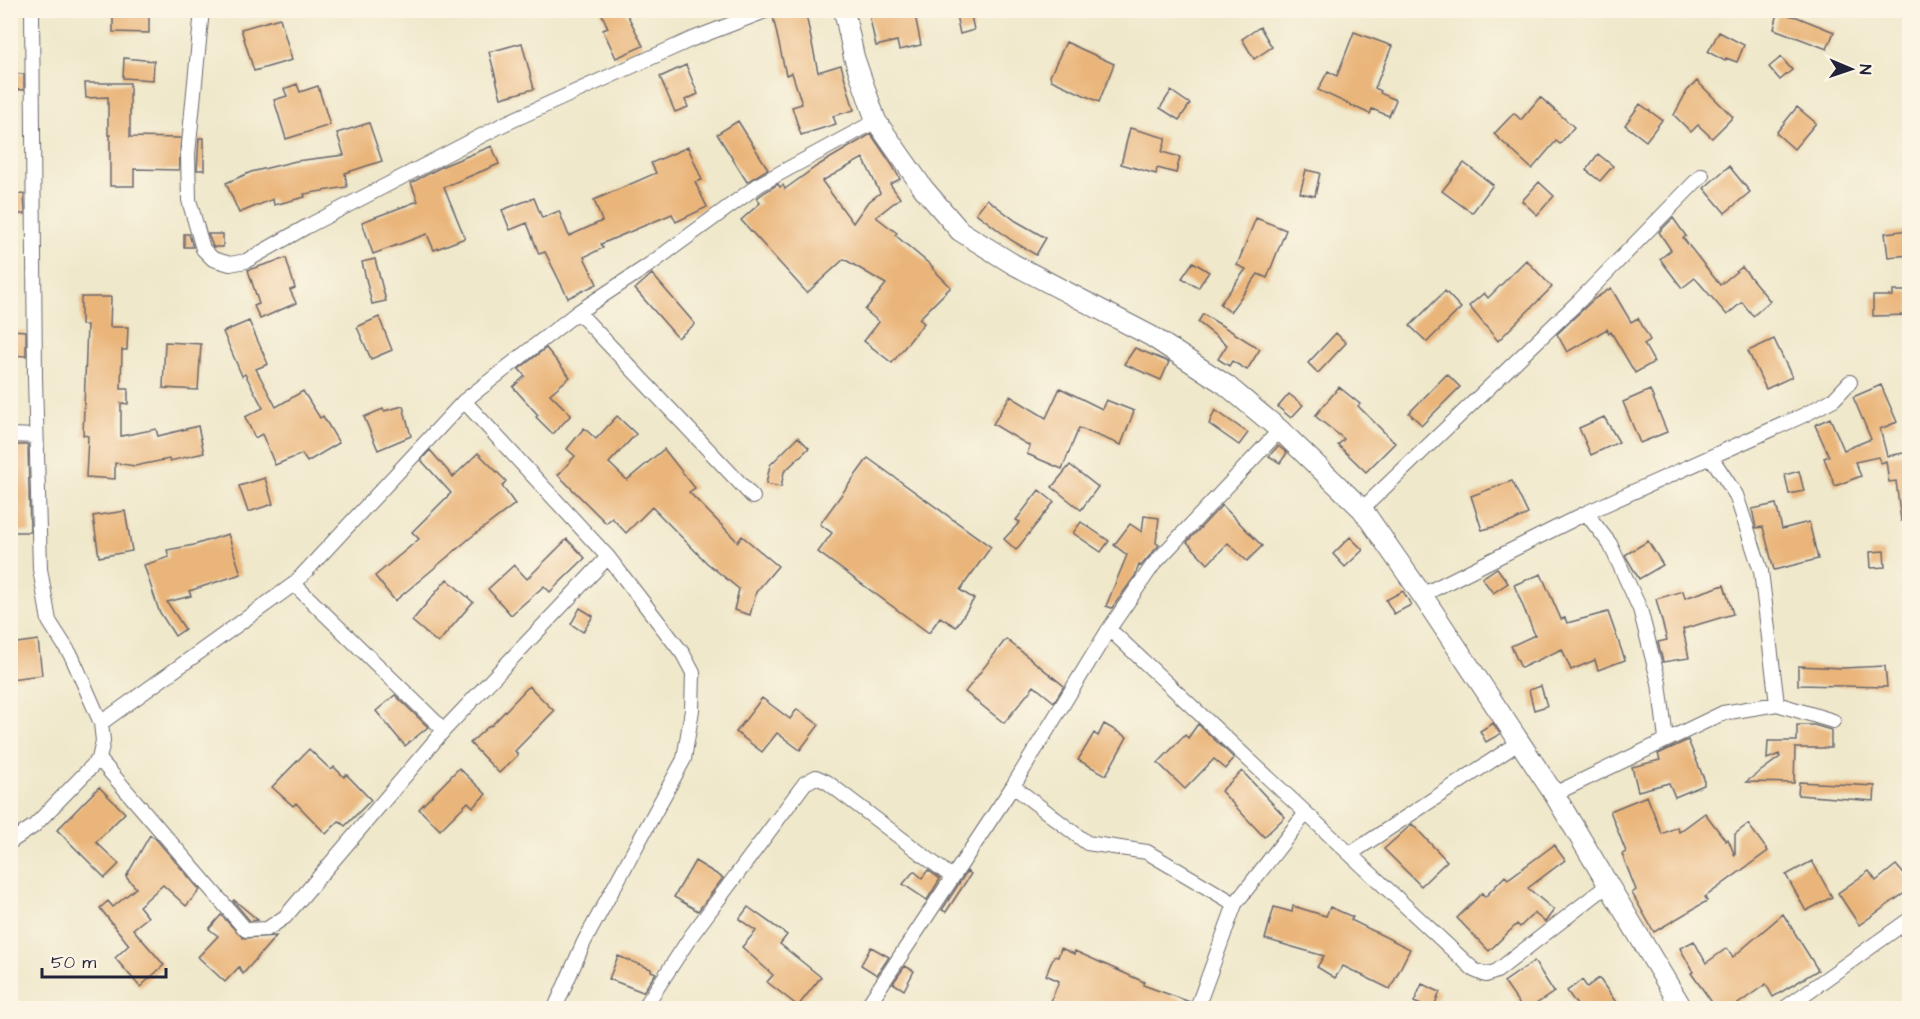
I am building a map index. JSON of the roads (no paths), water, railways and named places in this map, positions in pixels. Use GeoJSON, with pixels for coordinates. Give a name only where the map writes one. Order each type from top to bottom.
{"type":"FeatureCollection","features":[{"type":"Feature","properties":{"kind":"street"},"geometry":{"type":"LineString","coordinates":[[10,842],[34,826],[99,759],[103,741],[101,723],[72,657],[49,621],[43,597],[40,569],[36,436],[33,10]]}},
{"type":"Feature","properties":{"kind":"street"},"geometry":{"type":"LineString","coordinates":[[202,10],[188,154],[189,200],[203,249],[213,259],[230,264],[246,261],[306,227],[504,124],[690,40],[768,10]]}},
{"type":"Feature","properties":{"kind":"street"},"geometry":{"type":"LineString","coordinates":[[844,10],[854,57],[876,121],[923,188],[960,231],[1013,264],[1151,336],[1226,385],[1280,430],[1362,509],[1554,794],[1682,1008]]}},
{"type":"Feature","properties":{"kind":"street"},"geometry":{"type":"LineString","coordinates":[[101,723],[294,584],[464,401],[578,312],[649,265],[760,184],[876,121]]}},
{"type":"Feature","properties":{"kind":"street"},"geometry":{"type":"LineString","coordinates":[[1362,509],[1579,301],[1702,175]]}},
{"type":"Feature","properties":{"kind":"street"},"geometry":{"type":"LineString","coordinates":[[578,312],[753,497]]}},
{"type":"Feature","properties":{"kind":"street"},"geometry":{"type":"LineString","coordinates":[[1422,595],[1586,513],[1834,399],[1850,382]]}},
{"type":"Feature","properties":{"kind":"street"},"geometry":{"type":"LineString","coordinates":[[464,401],[608,557],[683,654],[693,673],[692,710],[684,759],[584,942],[555,1008]]}},
{"type":"Feature","properties":{"kind":"street"},"geometry":{"type":"LineString","coordinates":[[866,1008],[1013,786],[1109,628],[1153,565],[1280,430]]}},
{"type":"Feature","properties":{"kind":"street"},"geometry":{"type":"LineString","coordinates":[[10,435],[36,436]]}},
{"type":"Feature","properties":{"kind":"street"},"geometry":{"type":"LineString","coordinates":[[1711,457],[1736,495],[1761,571],[1777,704]]}},
{"type":"Feature","properties":{"kind":"street"},"geometry":{"type":"LineString","coordinates":[[1586,513],[1610,544],[1640,609],[1659,683],[1666,739]]}},
{"type":"Feature","properties":{"kind":"street"},"geometry":{"type":"LineString","coordinates":[[99,759],[246,930],[267,929],[285,917],[444,730],[608,557]]}},
{"type":"Feature","properties":{"kind":"street"},"geometry":{"type":"LineString","coordinates":[[294,584],[444,730]]}},
{"type":"Feature","properties":{"kind":"street"},"geometry":{"type":"LineString","coordinates":[[1109,628],[1474,970],[1486,975],[1497,971],[1608,885]]}},
{"type":"Feature","properties":{"kind":"street"},"geometry":{"type":"LineString","coordinates":[[1554,794],[1723,713],[1777,704],[1833,721]]}},
{"type":"Feature","properties":{"kind":"street"},"geometry":{"type":"LineString","coordinates":[[1350,854],[1520,742]]}},
{"type":"Feature","properties":{"kind":"street"},"geometry":{"type":"LineString","coordinates":[[644,1008],[698,926],[805,783],[816,777],[827,782],[952,877]]}},
{"type":"Feature","properties":{"kind":"street"},"geometry":{"type":"LineString","coordinates":[[1013,786],[1088,843],[1147,852],[1235,903]]}},
{"type":"Feature","properties":{"kind":"street"},"geometry":{"type":"LineString","coordinates":[[1197,1008],[1235,903],[1306,813]]}},
{"type":"Feature","properties":{"kind":"street"},"geometry":{"type":"LineString","coordinates":[[1785,1008],[1910,919]]}}]}
